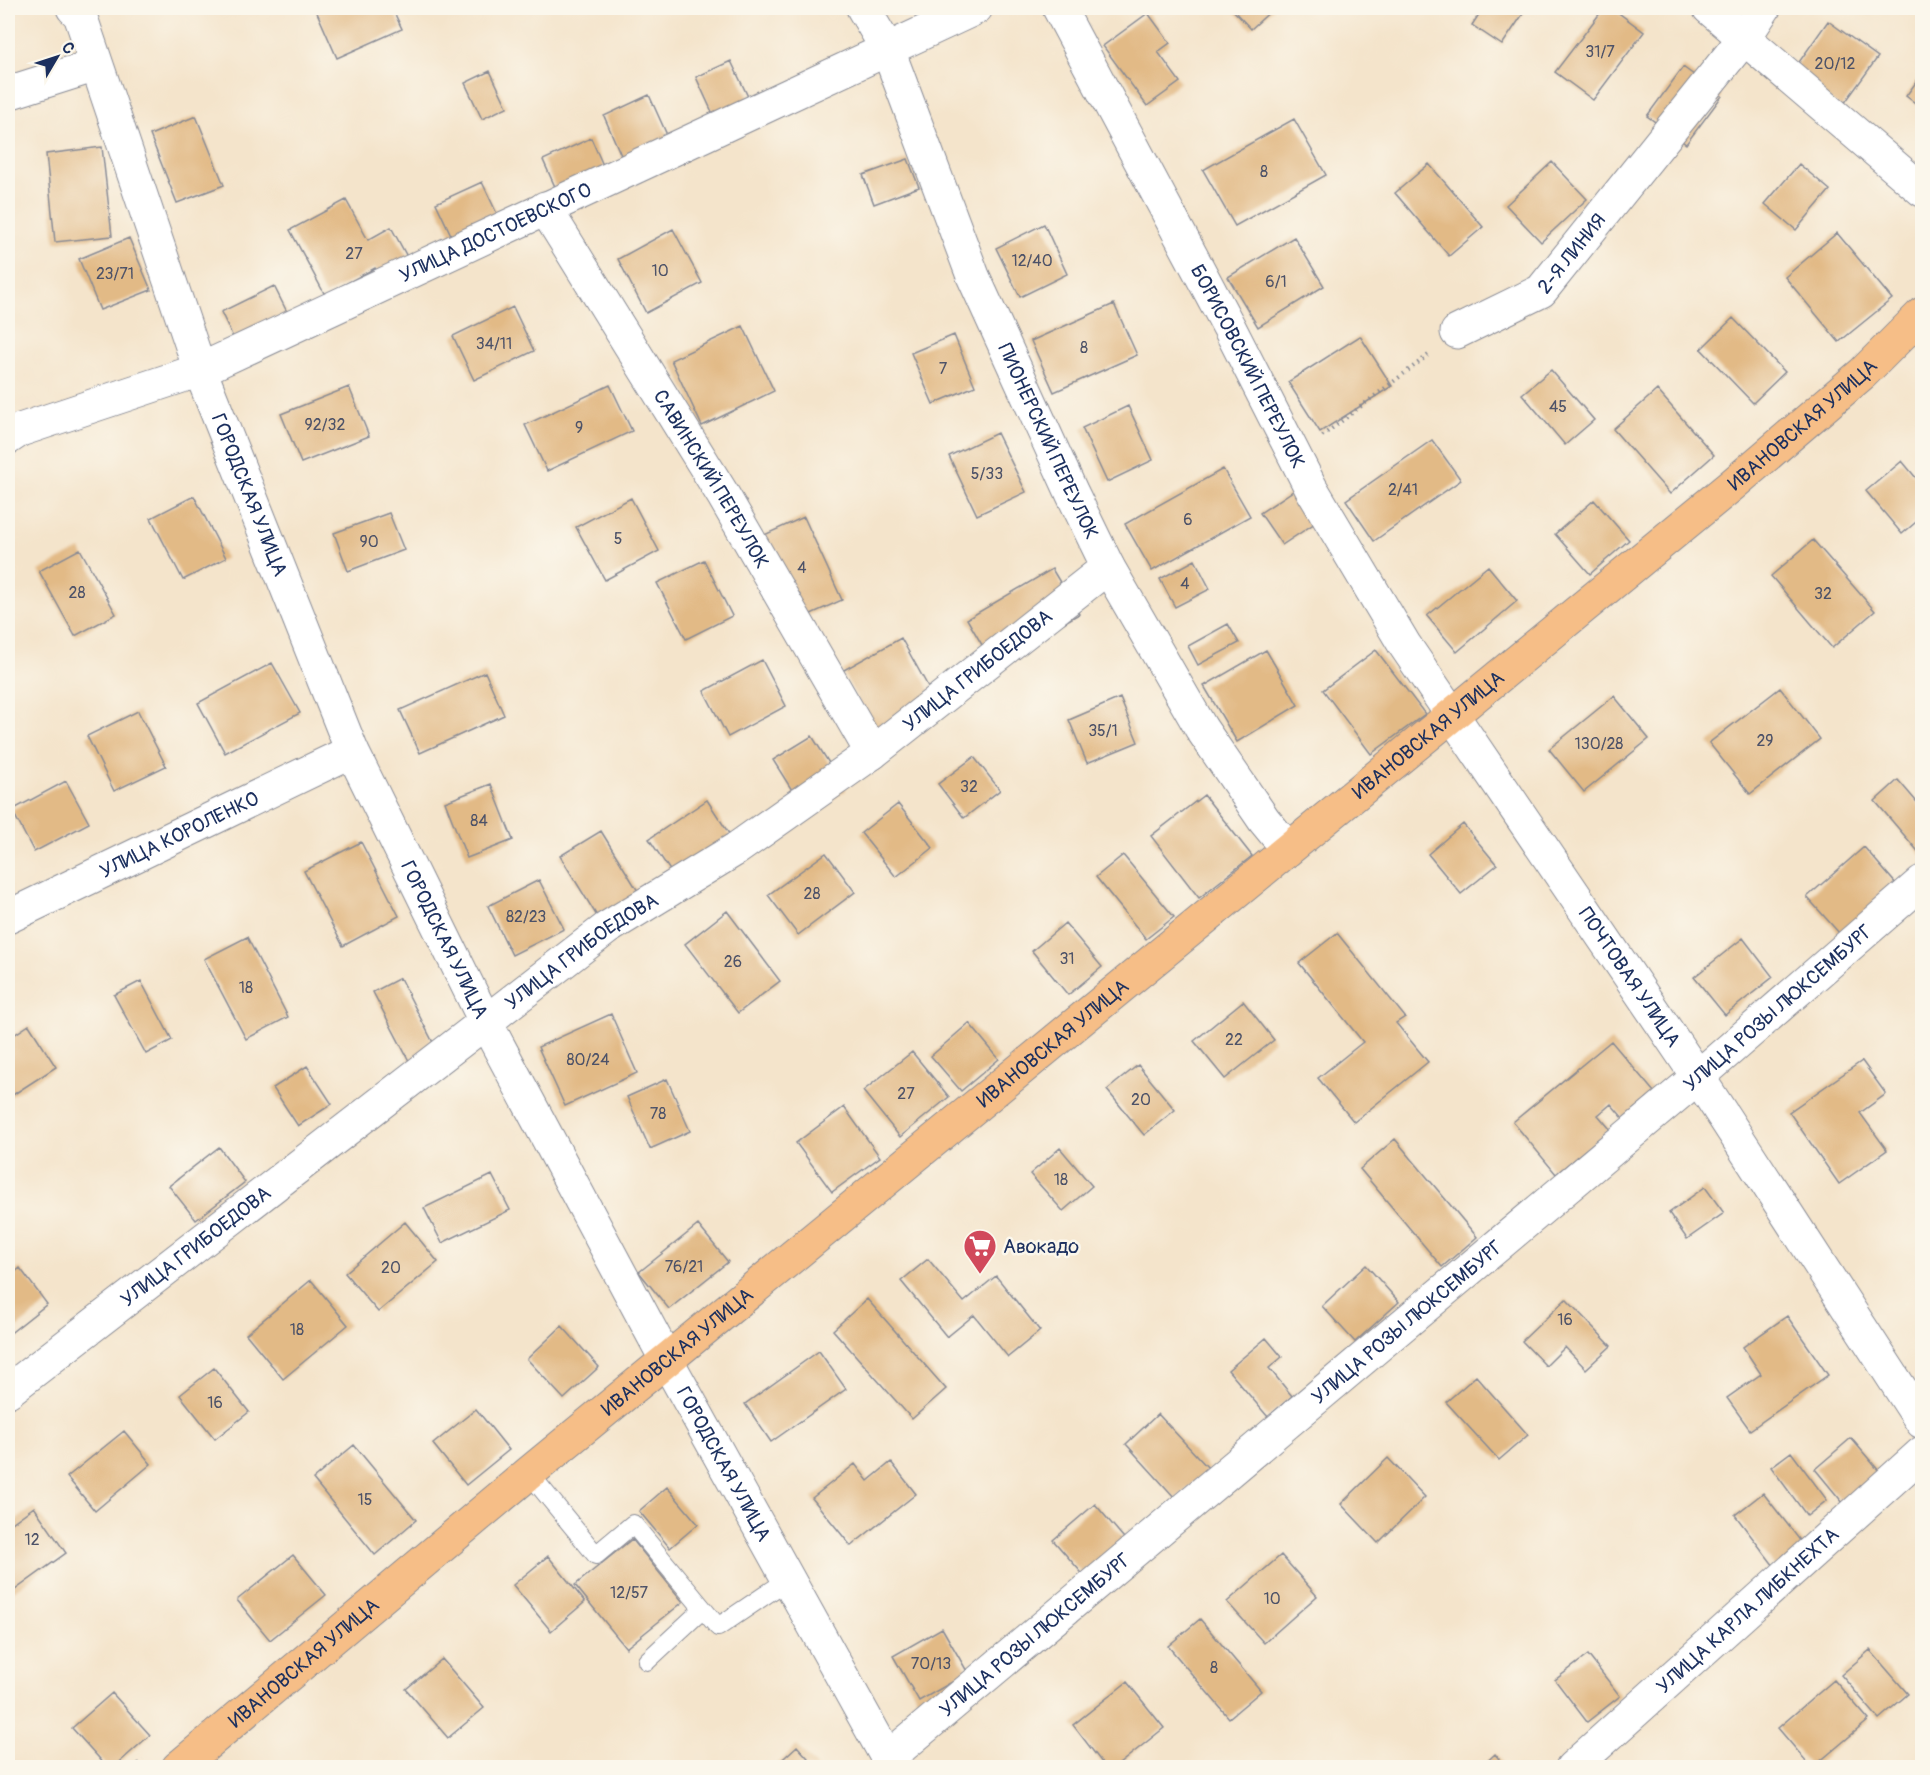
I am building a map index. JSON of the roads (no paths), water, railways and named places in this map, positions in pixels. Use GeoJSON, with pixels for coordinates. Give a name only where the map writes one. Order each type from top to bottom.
{"type":"FeatureCollection","features":[{"type":"Feature","properties":{"kind":"main road","name":"ИВАНОВСКАЯ УЛИЦА"},"geometry":{"type":"LineString","coordinates":[[178,1767],[529,1473],[1453,716],[1863,373],[1923,314]]}},
{"type":"Feature","properties":{"kind":"street","name":"ПИОНЕРСКИЙ ПЕРЕУЛОК"},"geometry":{"type":"LineString","coordinates":[[863,8],[888,50],[973,276],[1108,567],[1201,728],[1264,820],[1288,849]]}},
{"type":"Feature","properties":{"kind":"street","name":"УЛИЦА ДОСТОЕВСКОГО"},"geometry":{"type":"LineString","coordinates":[[8,438],[21,430],[200,370],[976,8]]}},
{"type":"Feature","properties":{"kind":"street","name":"БОРИСОВСКИЙ ПЕРЕУЛОК"},"geometry":{"type":"LineString","coordinates":[[1059,8],[1229,327],[1311,488],[1404,644],[1453,716]]}},
{"type":"Feature","properties":{"kind":"street"},"geometry":{"type":"LineString","coordinates":[[1709,8],[1923,190]]}},
{"type":"Feature","properties":{"kind":"street","name":"2-Я ЛИНИЯ"},"geometry":{"type":"LineString","coordinates":[[1457,332],[1541,291],[1745,37],[1764,8]]}},
{"type":"Feature","properties":{"kind":"street","name":"ГОРОДСКАЯ УЛИЦА"},"geometry":{"type":"LineString","coordinates":[[83,10],[96,65],[200,370],[352,751],[484,1021],[668,1361],[891,1763]]}},
{"type":"Feature","properties":{"kind":"street"},"geometry":{"type":"LineString","coordinates":[[8,93],[96,65]]}},
{"type":"Feature","properties":{"kind":"street","name":"САВИНСКИЙ ПЕРЕУЛОК"},"geometry":{"type":"LineString","coordinates":[[545,208],[723,495],[872,753]]}},
{"type":"Feature","properties":{"kind":"street","name":"УЛИЦА ГРИБОЕДОВА"},"geometry":{"type":"LineString","coordinates":[[8,1391],[607,928],[736,849],[872,753],[1108,567]]}},
{"type":"Feature","properties":{"kind":"street","name":"ПОЧТОВАЯ УЛИЦА"},"geometry":{"type":"LineString","coordinates":[[1453,716],[1698,1077],[1923,1422]]}},
{"type":"Feature","properties":{"kind":"street","name":"УЛИЦА КОРОЛЕНКО"},"geometry":{"type":"LineString","coordinates":[[8,917],[352,751]]}},
{"type":"Feature","properties":{"kind":"street","name":"УЛИЦА РОЗЫ ЛЮКСЕМБУРГ"},"geometry":{"type":"LineString","coordinates":[[891,1763],[1698,1077],[1923,882]]}},
{"type":"Feature","properties":{"kind":"street","name":"УЛИЦА КАРЛА ЛИБКНЕХТА"},"geometry":{"type":"LineString","coordinates":[[1572,1767],[1923,1453]]}},
{"type":"Feature","properties":{"kind":"lane"},"geometry":{"type":"LineString","coordinates":[[529,1473],[596,1555],[633,1524],[718,1627],[789,1579]]}},
{"type":"Feature","properties":{"kind":"lane"},"geometry":{"type":"LineString","coordinates":[[646,1661],[703,1609]]}},
{"type":"Feature","properties":{"kind":"place","name":"Авокадо"},"geometry":{"type":"Point","coordinates":[980,1275]}}]}
